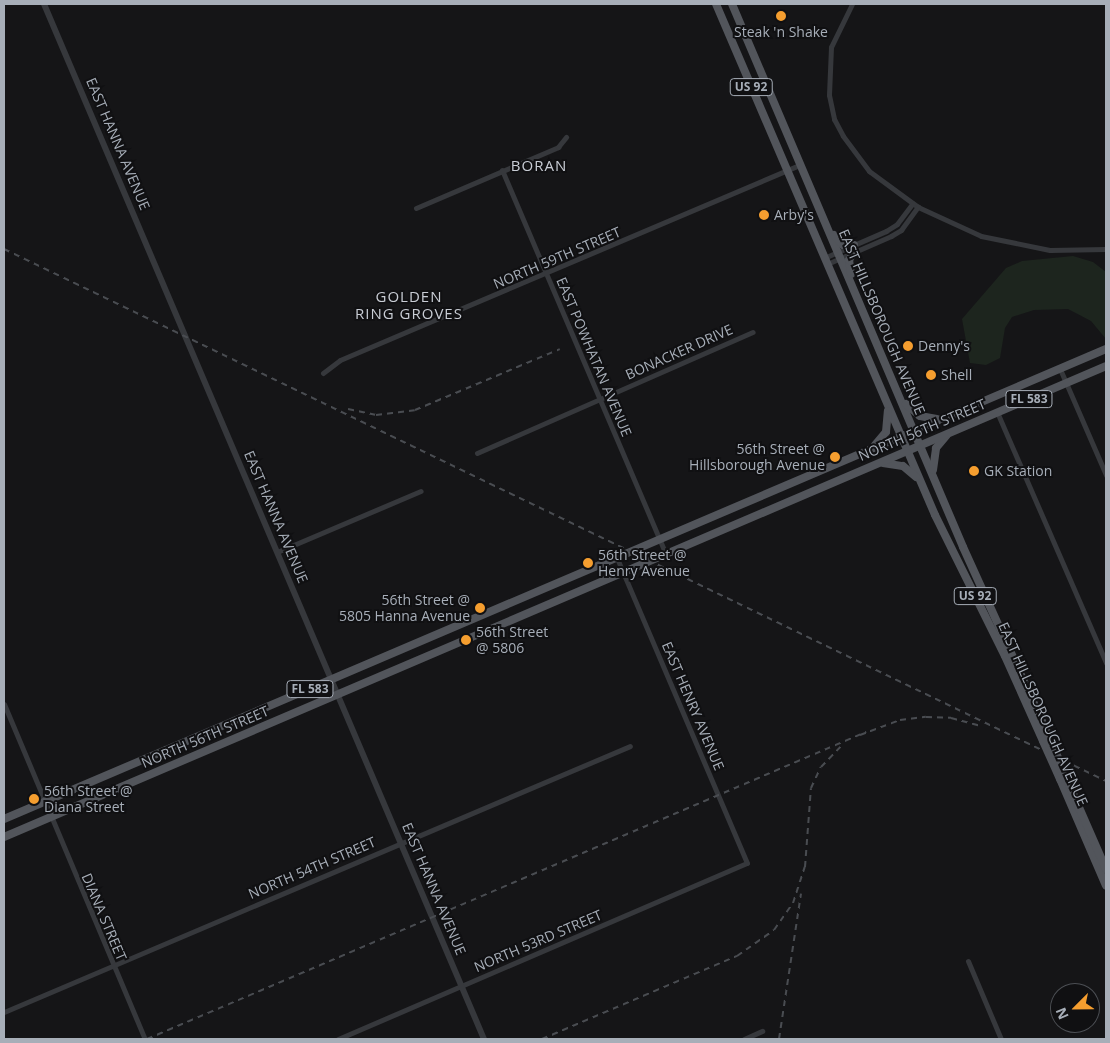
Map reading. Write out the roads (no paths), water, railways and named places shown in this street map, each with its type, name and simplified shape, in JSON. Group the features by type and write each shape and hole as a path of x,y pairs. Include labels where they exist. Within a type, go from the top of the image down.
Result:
{"main road":[{"name":"EAST HILLSBOROUGH AVENUE","path":"716,4 900,437 1068,782 1106,869"},
{"name":"EAST HILLSBOROUGH AVENUE","path":"732,4 934,475 1106,886"},
{"path":"825,222 839,243 854,248 849,266 856,295"},
{"name":"NORTH 56TH STREET","path":"4,819 914,430 1106,350"},
{"name":"NORTH 56TH STREET","path":"4,837 1106,366"},
{"path":"901,399 920,416 942,419"},
{"path":"871,450 886,432 888,407"},
{"path":"934,475 936,448 952,432"},
{"path":"878,463 903,466 920,480"},
{"path":"474,619 480,633"},
{"path":"222,726 228,741"}],"street":[{"name":"EAST HANNA AVENUE","path":"44,4 484,1039"},
{"path":"852,4 831,47 828,79 834,119 859,160 916,205 981,236 1012,244 1050,250 1106,249"},
{"path":"416,208 558,147 566,137"},
{"name":"NORTH 59TH STREET","path":"324,373 340,360 547,275 800,165"},
{"name":"EAST POWHATAN AVENUE","path":"502,170 665,554"},
{"path":"826,261 901,230 916,205"},
{"name":"BONACKER DRIVE","path":"477,453 753,332"},
{"path":"1060,368 1106,475"},
{"path":"997,412 1106,663"},
{"path":"277,552 422,491"},
{"name":"EAST HENRY AVENUE","path":"617,558 747,863"},
{"name":"DIANA STREET","path":"4,704 145,1039"},
{"name":"NORTH 54TH STREET","path":"4,1012 630,746"},
{"name":"NORTH 53RD STREET","path":"338,1039 747,863"},
{"path":"968,960 1001,1039"},
{"path":"744,1039 762,1032"}],"railway":[{"path":"4,249 1106,781"},
{"path":"348,409 376,415 415,410 560,349"},
{"path":"860,735 900,720 926,717 951,718 980,726"},
{"path":"147,1039 866,732"},
{"path":"542,1039 737,956 774,930 793,903 805,867 811,788 821,767 842,745"},
{"path":"779,1039 801,894"}],"place":[{"name":"Steak 'n Shake","path":"781,16"},
{"name":"Arby's","path":"764,215"},
{"name":"Denny's","path":"908,346"},
{"name":"Shell","path":"931,375"},
{"name":"56th Street @ Hillsborough Avenue","path":"835,457"},
{"name":"GK Station","path":"974,471"},
{"name":"56th Street @ Henry Avenue","path":"588,563"},
{"name":"56th Street @ 5805 Hanna Avenue","path":"480,608"},
{"name":"56th Street @ 5806","path":"466,640"},
{"name":"56th Street @ Diana Street","path":"34,799"}],"district":[{"name":"BORAN","path":"539,166"},
{"name":"GOLDEN RING GROVES","path":"409,304"}]}
